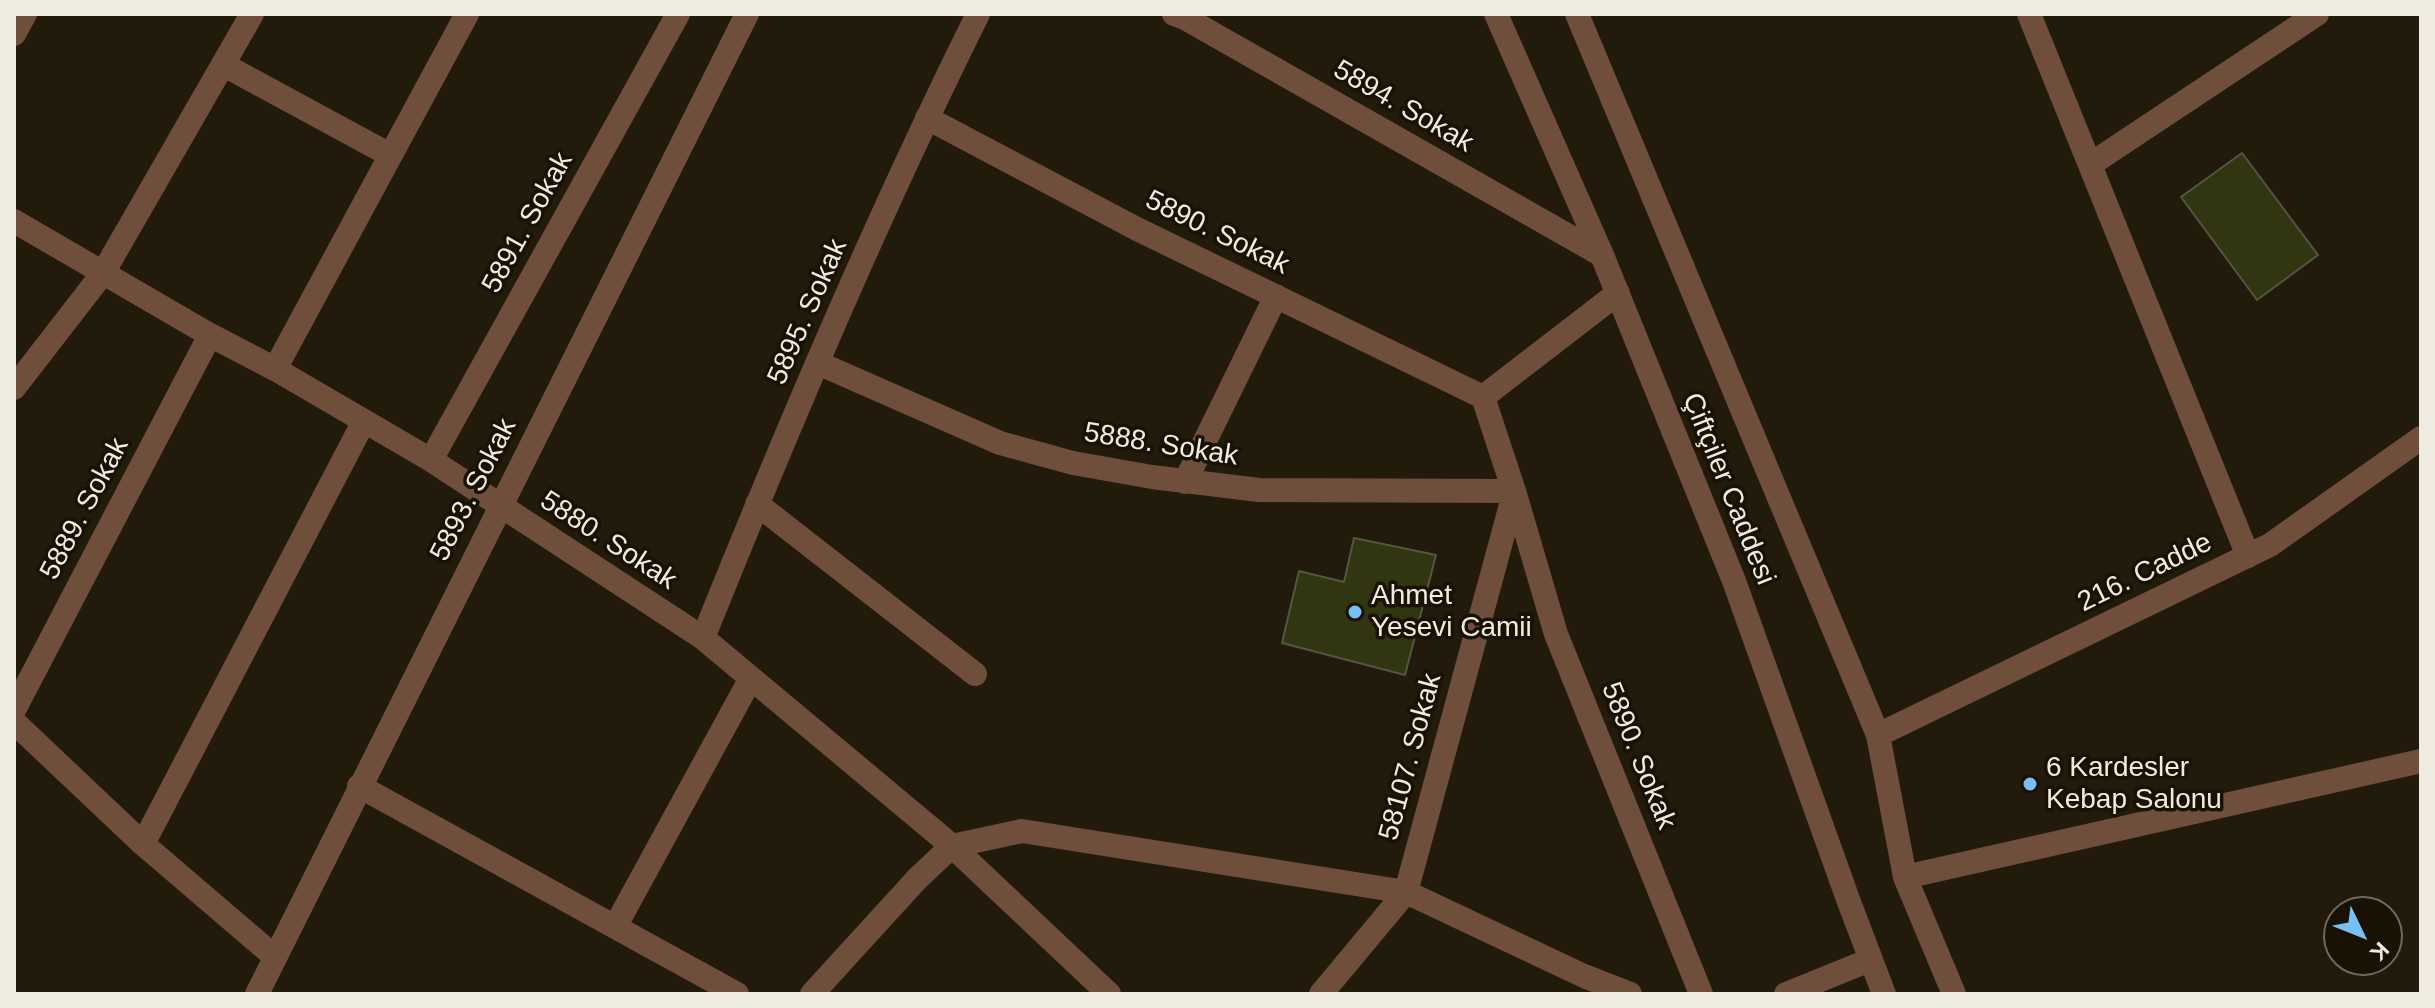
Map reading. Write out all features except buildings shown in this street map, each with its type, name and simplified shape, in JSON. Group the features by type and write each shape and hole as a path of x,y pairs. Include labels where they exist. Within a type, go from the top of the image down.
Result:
{"street":[{"path":"14,34 25,14"},
{"path":"14,388 103,273 252,14"},
{"path":"275,369 467,14"},
{"name":"5891. Sokak","path":"431,460 678,14"},
{"name":"5893. Sokak","path":"257,994 747,14"},
{"name":"5895. Sokak","path":"703,638 818,363 927,118 978,14"},
{"name":"Çiftçiler Caddesi","path":"1496,14 1618,293 1734,581 1884,994"},
{"name":"Çiftçiler Caddesi","path":"1577,14 1878,735 1905,877 1954,994"},
{"path":"2029,14 2248,556"},
{"path":"2091,164 2317,14"},
{"name":"5894. Sokak","path":"1184,15 1602,255"},
{"path":"224,65 390,155"},
{"name":"5890. Sokak","path":"927,118 1137,229 1483,397"},
{"name":"5880. Sokak","path":"14,221 431,460 703,638 952,846 1103,992"},
{"path":"1514,491 1483,397 1618,293"},
{"path":"1185,482 1276,296"},
{"name":"5889. Sokak","path":"14,710 210,335"},
{"name":"5888. Sokak","path":"818,363 1000,443 1073,463 1185,482 1259,490 1514,491"},
{"path":"143,844 364,421"},
{"name":"216. Cadde","path":"1878,735 2270,545 2421,438"},
{"name":"5890. Sokak","path":"1514,491 1556,634 1701,994"},
{"name":"58107. Sokak","path":"1321,994 1406,892 1514,491"},
{"path":"757,504 975,674"},
{"path":"615,927 751,678"},
{"path":"14,722 143,844 275,957"},
{"path":"1905,877 2421,761"},
{"path":"359,786 737,994"},
{"path":"812,994 917,879 952,846 1022,831 1406,892 1584,976 1630,994"},
{"path":"1786,994 1870,960"}],"place":[{"name":"Ahmet Yesevi Camii","path":"1355,612"},
{"name":"6 Kardesler Kebap Salonu","path":"2030,784"}]}
